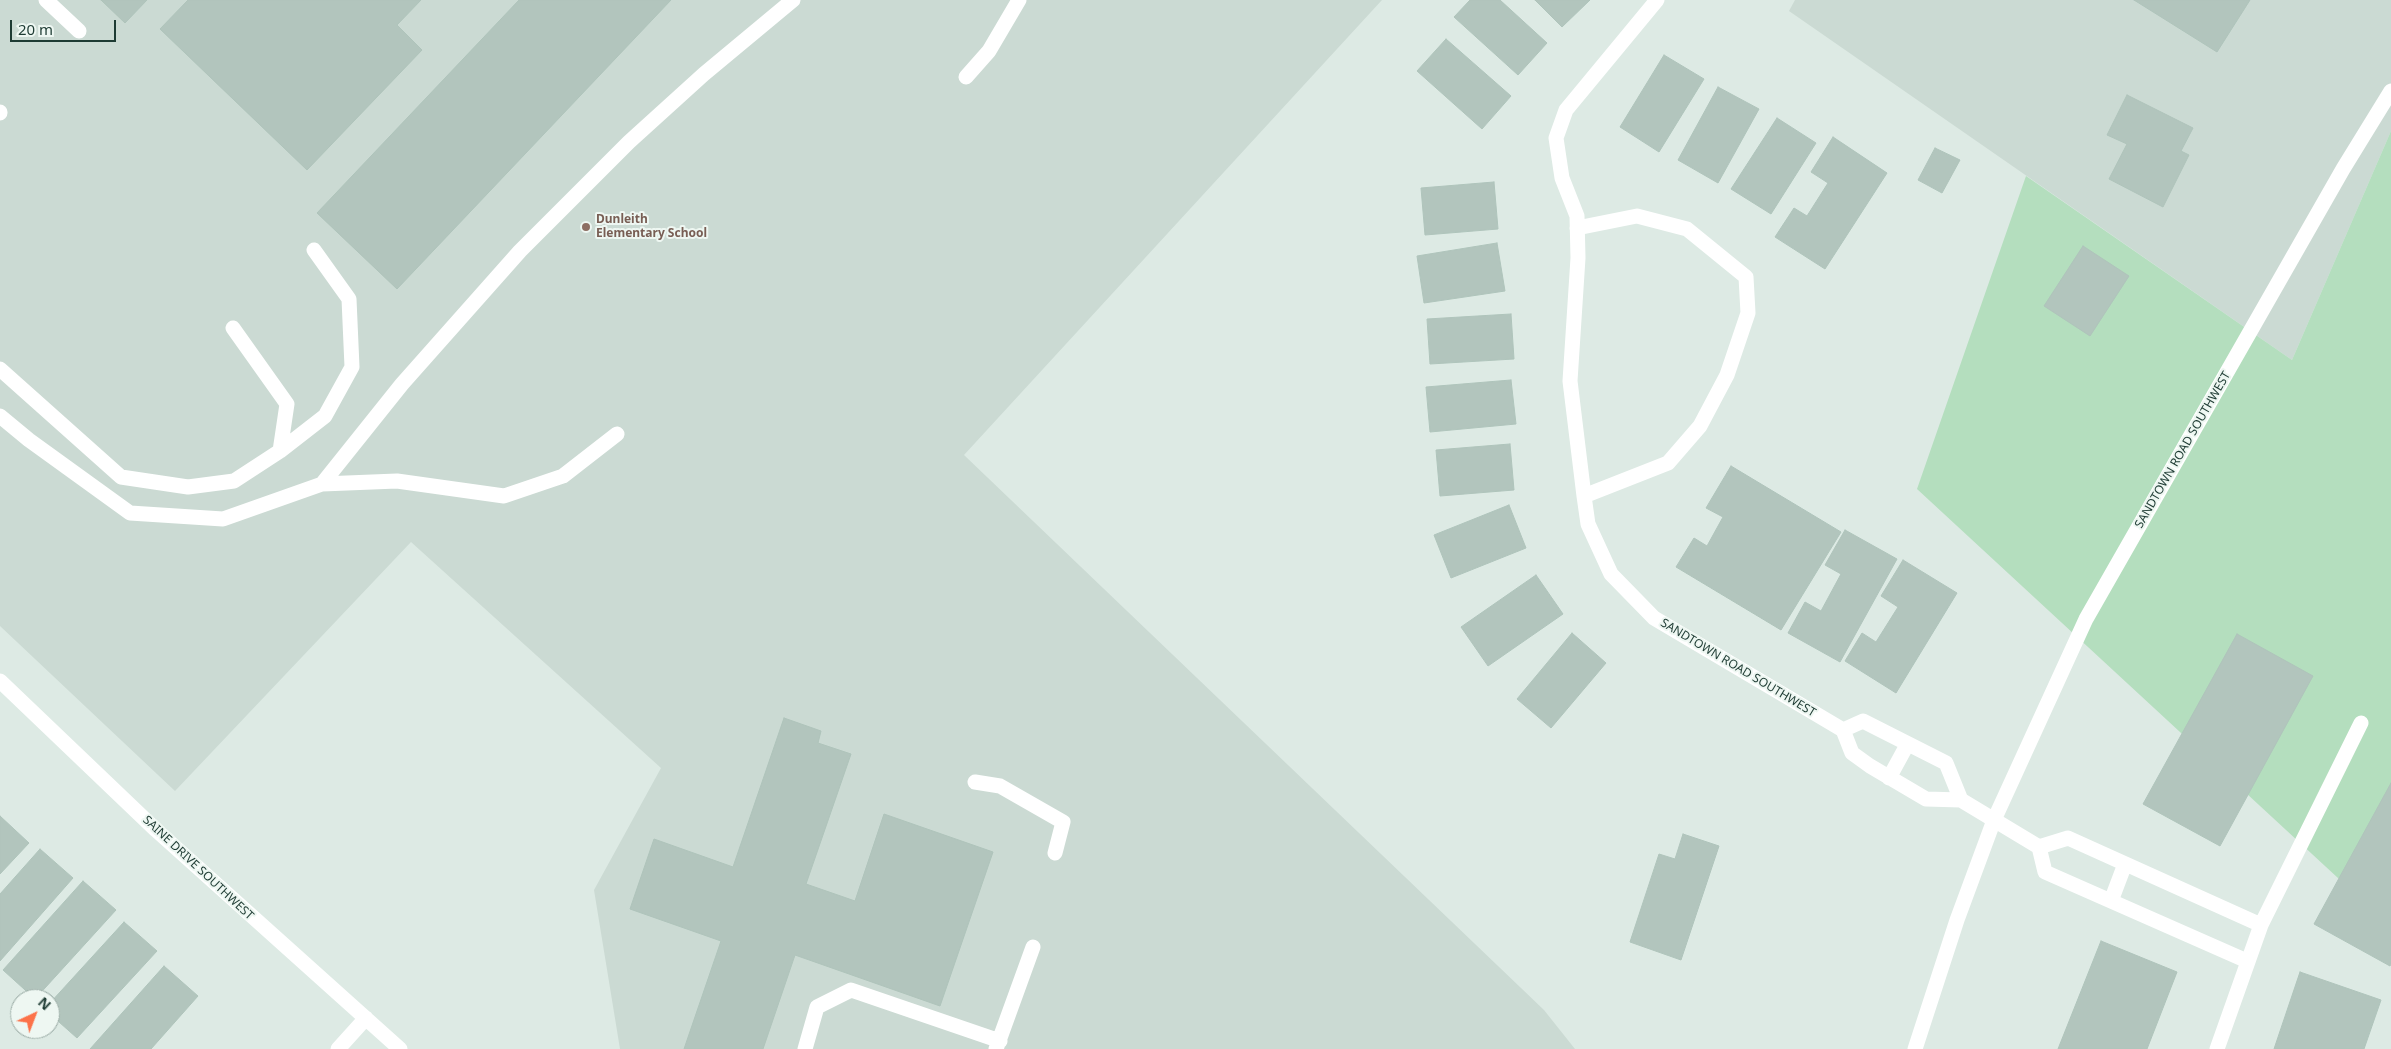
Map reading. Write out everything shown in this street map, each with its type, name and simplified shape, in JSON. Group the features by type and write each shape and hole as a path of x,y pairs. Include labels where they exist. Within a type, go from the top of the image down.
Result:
{"street":[{"path":"46,0 79,31"},
{"path":"322,484 402,384 520,251 629,142 704,74 793,0"},
{"path":"966,77 988,51 1019,0"},
{"name":"SANDTOWN ROAD SOUTHWEST","path":"1657,0 1566,110 1556,138 1562,178 1577,216 1578,258 1570,381 1588,524 1611,574 1654,618 1844,730"},
{"name":"SANDTOWN ROAD SOUTHWEST","path":"1915,1049 1954,929 1994,820 2086,619 2343,169 2391,92"},
{"path":"1577,228 1637,216 1687,229 1746,277 1748,313 1723,383 1700,426 1668,463 1584,496"},
{"path":"0,369 121,477 188,487 234,481 280,452 325,416 352,367 349,298 314,250"},
{"path":"233,328 287,404 280,452"},
{"path":"0,416 29,440 130,513 223,519 322,484 397,481 504,496 563,476 617,434"},
{"name":"SAINE DRIVE SOUTHWEST","path":"0,682 163,836 400,1049"},
{"path":"1961,800 1946,763 1863,721 1844,730 1852,753 1889,778 1926,799 1961,800 2039,847 2045,872 2247,961"},
{"path":"2217,1049 2261,925 2361,723"},
{"path":"1889,778 1908,745"},
{"path":"975,782 1000,786 1063,822 1055,853"},
{"path":"2039,847 2068,838 2261,925"},
{"path":"2112,901 2124,864"},
{"path":"806,1049 817,1007 851,990 998,1045 1034,947"},
{"path":"338,1049 366,1018"}],"shaded area":[{"name":"Dunleith Elementary School","path":"0,0 1382,0 964,455 1544,1010 1575,1049 620,1049 594,890 661,768 411,542 175,791 0,626"},
{"path":"1795,0 2391,0 2391,131 2292,360 1789,11"}],"green space":[{"path":"2391,131 2391,927 1917,489 2026,176 2292,360"}],"building":[{"path":"101,0 147,0 125,23"},
{"path":"188,0 421,0 397,25 422,50 307,170 160,29"},
{"path":"519,0 671,0 397,289 317,213"},
{"path":"1470,0 1500,0 1547,43 1518,75 1454,17"},
{"path":"1535,0 1590,0 1562,27"},
{"path":"2134,0 2250,0 2217,52"},
{"path":"1446,39 1511,96 1482,129 1417,71"},
{"path":"1664,55 1704,79 1659,152 1620,127"},
{"path":"1718,87 1759,109 1718,183 1678,160"},
{"path":"2127,95 2193,128 2181,151 2189,155 2163,207 2109,179 2127,144 2107,135"},
{"path":"1777,118 1816,143 1771,214 1731,189"},
{"path":"1833,137 1887,173 1825,269 1775,237 1794,208 1807,216 1828,183 1811,172"},
{"path":"1935,148 1960,160 1942,193 1918,180"},
{"path":"1494,182 1498,229 1425,235 1421,188"},
{"path":"1497,243 1505,291 1424,303 1417,256"},
{"path":"2083,246 2129,276 2090,336 2044,306"},
{"path":"1511,314 1514,359 1430,364 1427,319"},
{"path":"1511,380 1516,424 1430,432 1426,387"},
{"path":"1510,444 1514,490 1440,496 1436,450"},
{"path":"1731,466 1841,532 1781,630 1676,567 1694,538 1707,546 1723,517 1706,508"},
{"path":"1509,505 1526,548 1451,578 1434,535"},
{"path":"1845,530 1897,559 1840,662 1788,633 1805,602 1821,611 1841,574 1825,565"},
{"path":"1903,560 1957,593 1896,693 1845,661 1862,633 1876,642 1898,607 1881,596"},
{"path":"1536,575 1563,614 1488,666 1461,627"},
{"path":"1572,633 1606,663 1551,728 1517,699"},
{"path":"2237,634 2313,676 2220,846 2143,804"},
{"path":"784,718 821,731 818,743 851,754 806,884 855,901 884,814 993,852 940,1006 795,955 763,1049 684,1049 721,941 630,909 654,839 733,867"},
{"path":"2391,783 2391,964 2390,966 2314,924"},
{"path":"0,816 29,843 0,874"},
{"path":"1683,834 1719,846 1681,960 1630,942 1659,854 1675,859"},
{"path":"40,849 73,878 0,961 0,894"},
{"path":"83,881 116,910 44,989 24,989 3,970"},
{"path":"124,922 157,951 77,1038 60,1023 60,992"},
{"path":"2101,941 2177,972 2147,1049 2058,1049"},
{"path":"164,966 198,996 151,1049 90,1049"},
{"path":"2300,972 2381,1000 2364,1049 2274,1049"}],"place":[{"name":"Dunleith Elementary School","path":"586,227"}]}
